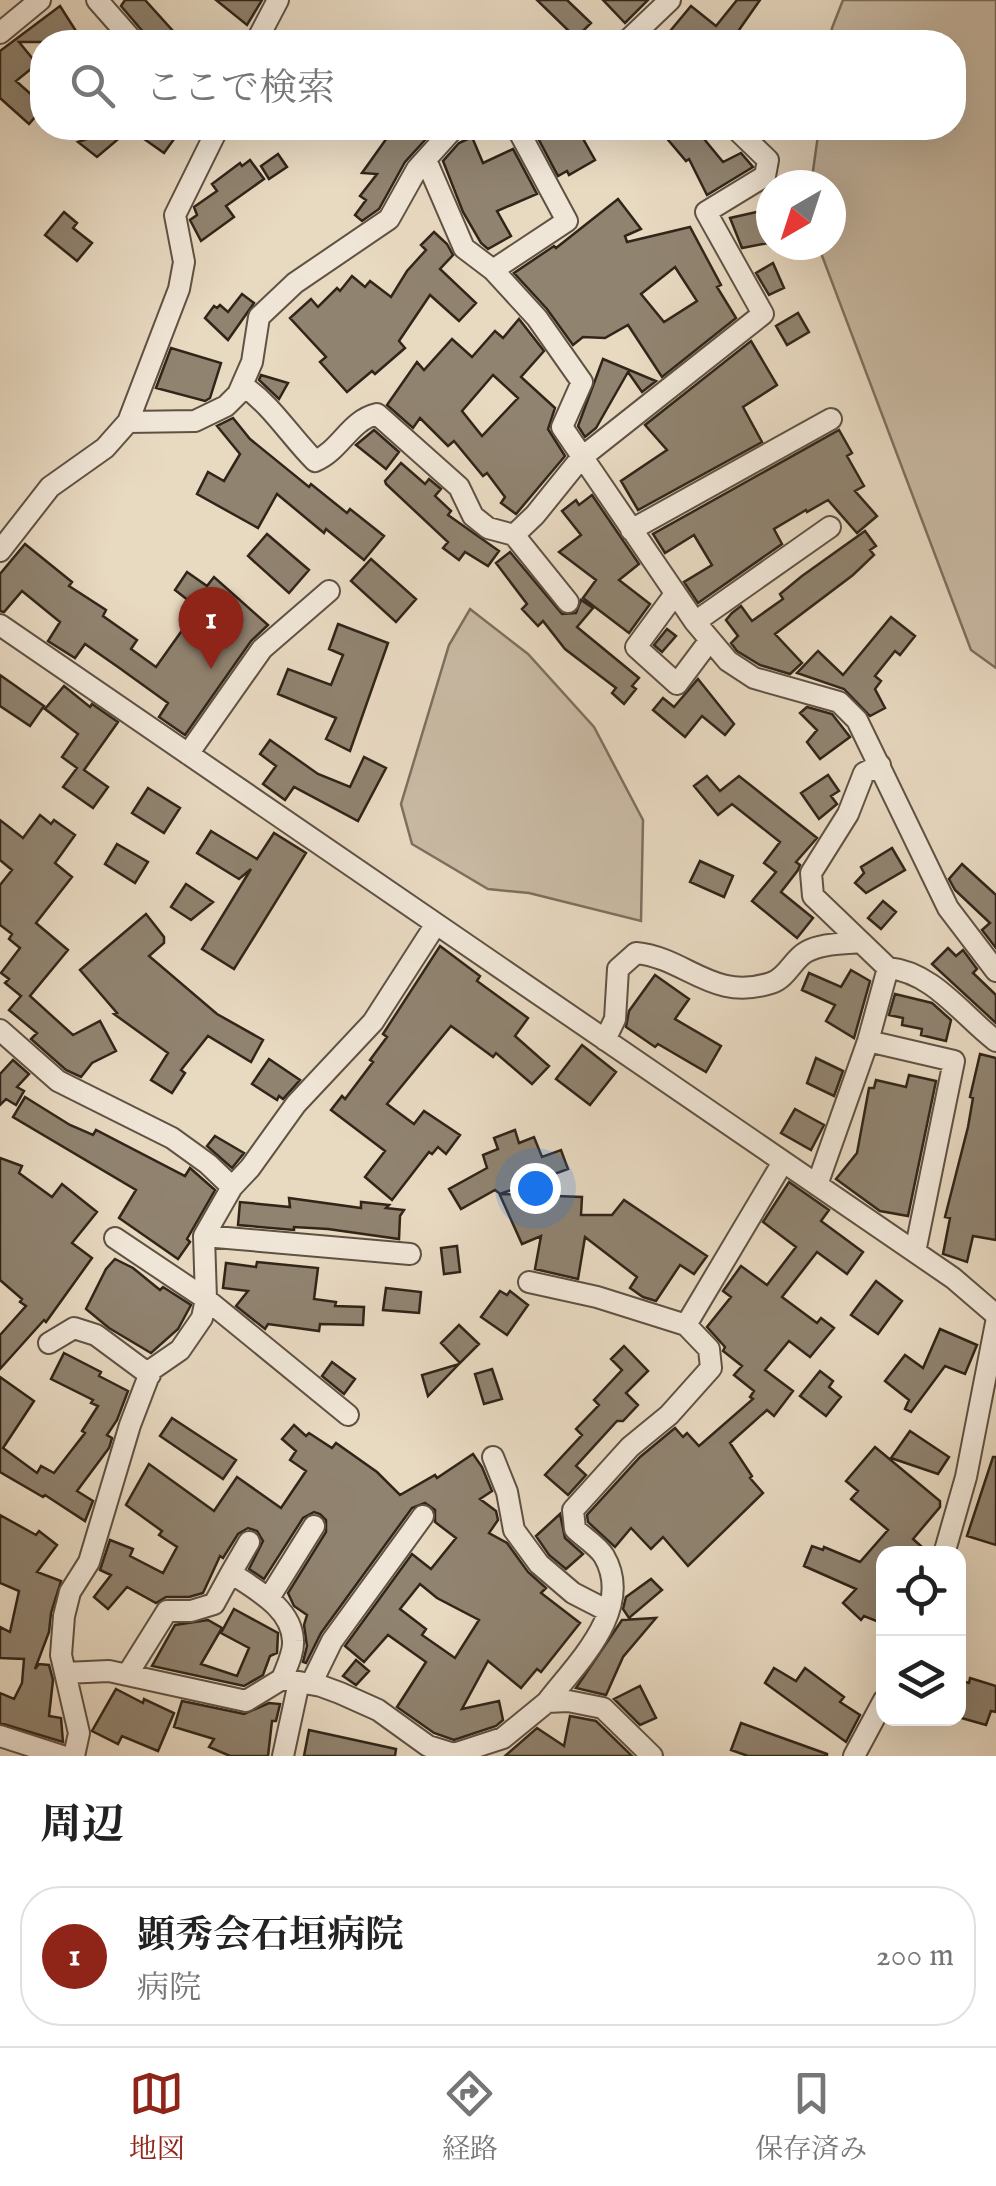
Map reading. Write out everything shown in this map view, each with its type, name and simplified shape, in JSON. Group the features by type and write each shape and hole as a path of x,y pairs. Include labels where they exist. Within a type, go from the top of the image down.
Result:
{"street":[{"path":"0,32 40,0"},
{"path":"98,0 124,30"},
{"path":"262,30 278,0"},
{"path":"639,30 670,0"},
{"path":"0,551 50,487 105,448 128,422 179,289 184,262 175,215 212,140"},
{"path":"128,422 195,421 226,406 252,362 259,318 295,283 390,219 426,160 444,140"},
{"path":"493,270 567,221 524,140"},
{"path":"514,535 535,516 581,458 763,314 706,212 764,176 768,160 747,140"},
{"path":"426,160 464,248 493,270 537,318 582,382 562,427 675,594 728,661 754,678 839,702 858,720 948,908 996,972"},
{"path":"242,384 270,406 288,434 315,461 324,457 364,417 377,414 460,487 473,516 488,528 514,535 568,602"},
{"path":"631,530 831,419"},
{"path":"695,622 830,527"},
{"path":"188,754 262,649 329,591"},
{"path":"675,594 636,647 677,684 710,640"},
{"path":"0,624 954,1278 996,1315"},
{"path":"880,765 864,773 848,814 811,873 813,896 888,968 901,969 928,982 996,1041"},
{"path":"74,1756 79,1733 62,1654 70,1592 88,1562 98,1520 150,1375 180,1350 202,1318 206,1299 204,1236 232,1187 296,1104 374,1022 436,924"},
{"path":"605,1040 615,1020 618,970 636,953 658,955 716,986 743,986 774,982 805,952 832,944 861,942"},
{"path":"817,1185 868,1041 888,968"},
{"path":"0,1030 58,1081 172,1138 232,1187"},
{"path":"868,1041 954,1060 915,1252"},
{"path":"686,1324 784,1162"},
{"path":"204,1236 410,1254"},
{"path":"115,1238 206,1299 348,1415"},
{"path":"297,1682 378,1710 428,1746 453,1755 502,1738 547,1702 596,1640 613,1600 604,1556 575,1529 573,1510 630,1447 669,1415 711,1368 709,1349 686,1324 597,1297 529,1282"},
{"path":"946,1546 966,1476 996,1324"},
{"path":"49,1343 74,1328 96,1335 150,1375"},
{"path":"493,1457 507,1492 514,1530 539,1564 572,1593 608,1610"},
{"path":"65,1673 128,1674 246,1702 297,1682 332,1641 423,1516"},
{"path":"269,1598 314,1526"},
{"path":"128,1674 167,1611 190,1611 214,1604 249,1542"},
{"path":"231,1573 269,1598 289,1622 297,1682 283,1756"},
{"path":"547,1702 568,1701 603,1708 652,1756"},
{"path":"854,1756 876,1715"},
{"path":"0,1736 62,1756"}],"shaded area":[{"path":"843,0 996,0 996,668 971,650 824,260 846,260 846,170 813,170 817,140 966,140 966,30 832,30"},
{"path":"470,609 528,654 594,727 643,820 641,921 529,893 488,889 412,844 401,804 449,645"}],"building":[{"path":"125,0 145,0 172,30 141,30 121,6"},
{"path":"216,0 262,0 247,25"},
{"path":"537,0 567,0 591,23 584,30 568,30"},
{"path":"603,0 648,0 625,23"},
{"path":"737,0 760,0 739,30 671,30 691,6 716,26"},
{"path":"60,6 75,30 30,30 30,42 19,42 30,55 30,70 16,81 30,93 29,124 0,98 0,51"},
{"path":"84,140 117,140 97,157 78,142"},
{"path":"146,140 173,140 164,153"},
{"path":"385,140 425,140 405,162 379,209 362,221 355,215 366,200 360,196 377,174 362,173"},
{"path":"473,140 483,163 513,149 537,194 497,211 511,236 488,249 463,212 443,161 459,143"},
{"path":"539,140 584,140 595,160 569,175 567,171 558,176"},
{"path":"668,140 705,140 723,162 741,153 753,167 707,195 689,159 686,161"},
{"path":"278,154 287,167 269,179 261,166"},
{"path":"250,160 264,179 226,206 234,217 201,241 190,220 197,215 194,207 217,191 212,184"},
{"path":"618,199 641,229 625,236 627,242 690,227 736,318 662,377 628,325 605,338 583,337 573,345 514,273 556,248","holes":["675,267 697,301 664,322 641,294"]},
{"path":"64,212 77,223 73,228 92,243 77,261 45,235"},
{"path":"756,212 756,245 742,248 730,218"},
{"path":"434,232 453,255 440,269 476,303 459,321 430,295 399,341 405,348 347,392 320,362 326,357 290,318 311,299 318,307 352,276 365,287 370,281 391,297 426,250 421,245"},
{"path":"773,263 784,288 769,295 756,273"},
{"path":"242,294 254,303 228,340 205,318 214,306 220,305 228,312"},
{"path":"798,313 809,332 787,345 776,326"},
{"path":"519,319 544,351 521,377 555,408 548,429 565,456 516,514 501,503 505,497 487,473 483,476 454,441 448,446 420,418 413,428 387,405 417,362 424,370 452,339 472,357 495,331 503,338","holes":["493,375 518,398 482,436 462,411"]},
{"path":"751,341 777,385 743,407 762,442 638,510 621,481 667,450 645,425"},
{"path":"171,348 221,363 210,398 205,401 156,388"},
{"path":"603,359 656,381 642,392 628,372 596,428 585,437 578,426"},
{"path":"261,375 288,383 279,399 259,380"},
{"path":"233,418 250,439 309,487 311,484 347,513 350,509 384,536 364,560 277,494 258,528 197,494 208,472 224,481 240,454 217,426"},
{"path":"374,430 399,452 386,469 356,445"},
{"path":"839,430 852,453 847,456 864,486 855,491 877,516 857,533 828,500 806,510 774,529 782,544 698,603 684,582 712,565 694,535 665,553 653,534"},
{"path":"401,463 425,484 429,479 441,489 435,496 451,511 448,515 499,551 488,566 465,552 459,560 443,548 448,542 386,484"},
{"path":"592,495 639,564 619,580 650,604 629,633 583,598 596,580 559,552 581,535 562,511 576,500 579,505"},
{"path":"865,531 876,546 870,550 874,555 775,634 802,663 790,674 760,665 737,651 731,643 738,636 726,620 732,613 741,606 752,621 783,599 780,594 802,576"},
{"path":"267,534 309,570 289,593 248,556"},
{"path":"25,544 72,582 69,586 106,610 103,616 137,640 131,649 156,667 198,608 175,590 187,572 207,586 214,577 268,625 251,641 185,735 159,717 168,703 85,644 75,658 48,641 60,622 22,591 4,612 0,611 0,574"},
{"path":"510,552 562,614 576,613 581,600 593,608 577,627 639,678 624,704 612,693 616,688 565,649 543,621 538,626 522,609 527,604 496,563"},
{"path":"371,559 416,599 396,622 351,581"},
{"path":"891,617 915,636 900,655 895,651 875,676 881,681 875,689 885,708 870,716 844,689 797,673 818,651 843,675"},
{"path":"338,624 388,643 350,751 326,739 336,718 278,694 288,669 331,685 343,655 329,649"},
{"path":"667,629 676,636 662,652 654,645"},
{"path":"0,675 44,706 30,726 0,706"},
{"path":"698,679 734,724 725,735 702,716 685,737 653,710 663,698 674,707"},
{"path":"64,686 90,707 92,704 118,722 84,770 108,787 93,808 63,787 77,768 62,757 78,734 45,709"},
{"path":"807,707 832,714 850,737 820,759 807,742 817,730 800,713"},
{"path":"270,740 318,774 350,787 364,757 386,768 358,821 294,787 285,800 263,784 276,766 260,754"},
{"path":"828,775 839,791 831,796 837,804 819,819 801,793"},
{"path":"707,776 720,791 739,776 817,838 796,862 800,865 798,870 781,892 813,918 797,938 752,901 776,872 764,863 780,842 732,804 718,815 694,786"},
{"path":"148,788 180,808 164,833 132,813"},
{"path":"40,815 75,835 55,863 72,877 36,923 68,950 30,996 73,1035 100,1021 116,1051 92,1063 81,1077 66,1070 31,1039 37,1033 9,1010 21,996 5,983 9,979 1,973 20,948 9,939 12,934 0,925 0,885 12,870 0,860 0,820 23,838"},
{"path":"211,831 257,859 274,833 306,853 234,969 202,949 251,869 239,879 197,853"},
{"path":"117,844 148,862 135,883 105,864"},
{"path":"892,848 905,870 866,893 855,883 864,873 861,867"},
{"path":"700,861 733,876 724,897 690,882"},
{"path":"962,864 996,895 996,948 982,930 990,923 955,890 949,879"},
{"path":"186,884 213,902 191,920 171,907"},
{"path":"883,901 896,912 881,929 868,918"},
{"path":"146,914 164,937 164,943 149,956 217,1014 263,1040 251,1062 208,1036 181,1070 185,1073 172,1093 151,1080 168,1053 114,1014 117,1013 80,970"},
{"path":"440,946 480,976 477,981 528,1018 515,1036 549,1066 532,1084 496,1053 493,1057 451,1026 387,1104 414,1124 424,1111 460,1135 446,1154 438,1147 432,1154 429,1152 392,1200 365,1177 385,1151 331,1110 342,1096 345,1099 373,1062 370,1060 387,1037 383,1034"},
{"path":"948,948 956,956 963,950 977,969 973,973 996,995 996,1023 932,964"},
{"path":"851,970 870,981 854,1038 826,1021 835,1005 802,990 809,973 841,987"},
{"path":"655,975 689,999 675,1019 721,1046 706,1072 658,1044 655,1047 626,1027 629,1011"},
{"path":"895,994 932,1003 951,1020 946,1041 921,1035 922,1029 902,1025 903,1018 889,1015"},
{"path":"582,1045 616,1072 590,1105 556,1079"},
{"path":"980,1054 996,1058 996,1240 973,1236 967,1262 943,1254 950,1218 945,1217 968,1127"},
{"path":"816,1058 843,1071 834,1096 807,1083"},
{"path":"269,1059 300,1080 283,1099 279,1096 277,1100 252,1084"},
{"path":"13,1060 29,1074 17,1087 24,1091 16,1105 6,1099 0,1105 0,1074"},
{"path":"909,1075 936,1081 908,1216 880,1211 836,1179 857,1153 869,1088 874,1088 876,1080 906,1087"},
{"path":"25,1097 70,1125 93,1135 96,1130 185,1176 190,1168 215,1190 178,1259 119,1218 136,1190 13,1117"},
{"path":"795,1109 824,1125 811,1150 781,1133"},
{"path":"515,1130 519,1143 534,1137 542,1157 561,1150 568,1169 500,1194 582,1197 581,1215 612,1215 624,1200 707,1256 694,1274 680,1265 656,1301 643,1297 630,1288 637,1277 585,1237 578,1279 535,1269 541,1236 522,1244 499,1193 495,1190 461,1209 449,1189 487,1168 483,1155 498,1149 494,1138"},
{"path":"215,1136 244,1153 232,1168 207,1146"},
{"path":"0,1158 22,1166 19,1173 52,1197 62,1184 97,1212 72,1243 92,1258 46,1322 0,1369 0,1335 26,1306 0,1280"},
{"path":"789,1182 829,1210 821,1221 863,1252 847,1274 817,1252 782,1297 817,1323 821,1318 834,1328 810,1357 789,1341 765,1370 793,1391 774,1416 767,1410 730,1443 763,1493 688,1566 663,1537 651,1549 631,1528 615,1547 588,1522 587,1515 640,1457 675,1428 683,1437 687,1433 699,1446 753,1399 750,1397 754,1391 734,1375 742,1366 723,1351 725,1347 707,1327 731,1297 723,1291 741,1266 767,1285 796,1247 763,1222"},
{"path":"289,1198 361,1208 361,1202 404,1210 399,1239 328,1229 238,1225 240,1202 290,1207"},
{"path":"457,1246 460,1272 444,1274 441,1248"},
{"path":"115,1259 160,1290 163,1287 191,1305 178,1329 151,1353 86,1309"},
{"path":"257,1262 318,1268 314,1299 336,1302 335,1306 364,1307 363,1325 320,1324 319,1331 268,1324 265,1329 236,1306 248,1291 223,1288 226,1263 256,1267"},
{"path":"876,1281 902,1301 878,1334 851,1315"},
{"path":"386,1288 421,1292 419,1313 383,1310"},
{"path":"500,1291 507,1295 510,1291 528,1305 507,1335 481,1317"},
{"path":"459,1325 479,1344 460,1363 441,1343"},
{"path":"940,1329 977,1345 965,1374 945,1366 911,1412 905,1409 909,1400 885,1381 905,1355 923,1368"},
{"path":"624,1346 648,1371 626,1393 638,1405 623,1421 617,1421 576,1466 586,1475 568,1495 545,1475 582,1435 576,1429 599,1405 594,1400 622,1370 611,1359"},
{"path":"64,1353 128,1391 107,1435 112,1438 109,1448 77,1491 93,1501 85,1521 0,1472 0,1377 34,1401 3,1448 37,1473 41,1466 54,1473 85,1433 82,1431 98,1406 51,1379"},
{"path":"332,1362 355,1379 344,1394 322,1376"},
{"path":"459,1364 428,1396 422,1375"},
{"path":"492,1369 502,1399 484,1404 475,1374"},
{"path":"820,1371 833,1381 829,1387 841,1397 826,1416 800,1396"},
{"path":"172,1418 236,1460 223,1479 160,1436"},
{"path":"294,1425 306,1436 309,1433 332,1448 336,1443 377,1472 400,1495 435,1475 437,1478 473,1454 492,1491 480,1499 496,1511 498,1520 489,1533 507,1543 528,1572 546,1588 541,1593 580,1623 541,1672 537,1669 521,1688 488,1661 462,1709 499,1701 503,1720 496,1726 454,1740 434,1733 397,1707 426,1662 388,1635 364,1662 345,1646 412,1554 431,1569 456,1538 435,1522 435,1510 425,1503 412,1508 321,1633 306,1663 303,1662 307,1615 294,1606 288,1593 326,1532 326,1520 314,1512 303,1518 264,1579 249,1569 263,1541 257,1531 248,1528 238,1534 223,1558 220,1556 203,1593 166,1597 156,1603 127,1587 108,1609 94,1597 111,1575 100,1570 110,1540 133,1549 130,1556 163,1573 177,1547 126,1505 149,1464 214,1511 237,1477 281,1508 306,1471 290,1460 296,1451 282,1439","holes":["420,1584 437,1598 479,1620 455,1658 422,1635 426,1629 400,1609"]},
{"path":"910,1431 949,1457 938,1474 891,1458"},
{"path":"875,1447 940,1501 940,1507 913,1539 921,1546 876,1546 876,1621 864,1616 861,1620 843,1603 856,1589 804,1566 812,1546 860,1562 888,1530 851,1499 858,1491 846,1481"},
{"path":"996,1457 996,1545 967,1536"},
{"path":"560,1514 565,1538 583,1554 566,1569 549,1555 536,1536"},
{"path":"0,1515 36,1535 39,1531 57,1545 37,1572 61,1581 35,1669 39,1664 49,1665 53,1680 49,1716 61,1718 63,1742 0,1723 0,1693 14,1699 22,1683 24,1659 0,1658 0,1627 10,1632 19,1591 0,1583"},
{"path":"651,1579 662,1590 629,1618 623,1609 626,1597"},
{"path":"234,1609 278,1633 277,1653 270,1656 263,1675 244,1686 152,1666 175,1625 208,1620 222,1628 201,1664 237,1676 249,1648 221,1633"},
{"path":"656,1618 623,1657 606,1695 576,1688 622,1620"},
{"path":"356,1660 369,1671 356,1685 343,1676"},
{"path":"774,1668 796,1681 805,1668 844,1697 840,1702 860,1715 846,1742 765,1683"},
{"path":"970,1678 996,1686 996,1712 991,1711 986,1725 966,1719 966,1682"},
{"path":"640,1686 656,1718 640,1725 614,1699"},
{"path":"116,1689 174,1713 158,1751 122,1736 118,1744 92,1731"},
{"path":"182,1701 244,1714 269,1703 280,1704 276,1721 272,1721 268,1756 230,1756 209,1747 214,1739 174,1727"},
{"path":"570,1716 596,1721 632,1756 505,1756 537,1728 564,1746"},
{"path":"741,1723 827,1756 748,1756 731,1750"},
{"path":"309,1730 396,1749 395,1756 304,1756"}],"place":[{"name":"顕秀会石垣病院","path":"211,669"}]}
